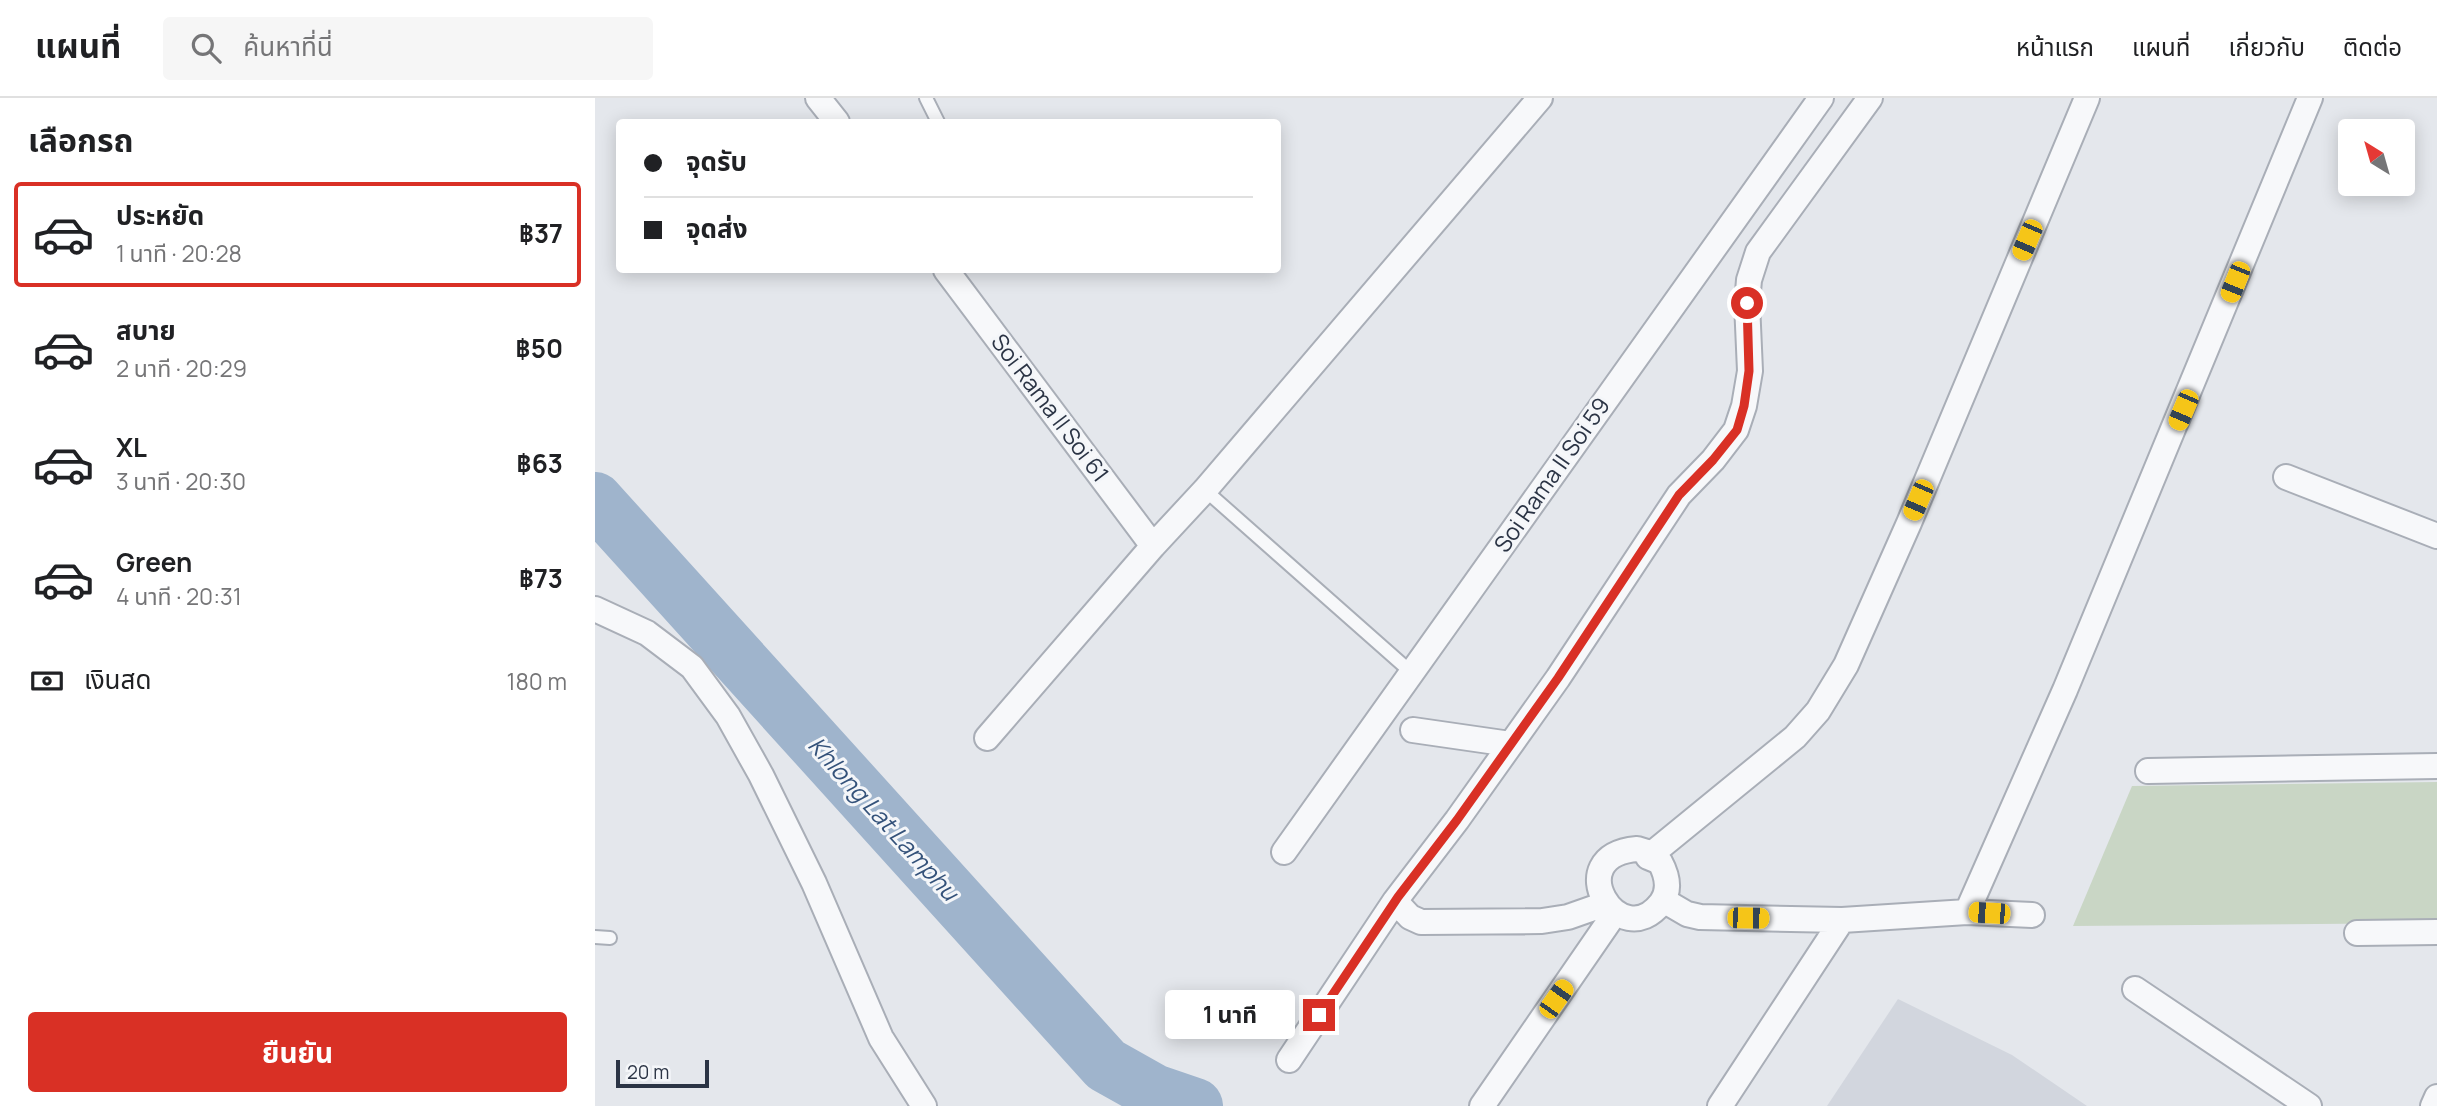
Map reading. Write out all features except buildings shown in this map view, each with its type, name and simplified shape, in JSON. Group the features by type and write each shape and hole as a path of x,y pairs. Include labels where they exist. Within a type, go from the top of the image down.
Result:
{"street":[{"path":"818,98 835,119"},
{"path":"988,738 1541,98"},
{"name":"Soi Rama II Soi 59","path":"1284,852 1821,98"},
{"path":"1289,1060 1395,901 1457,820 1565,667 1679,495 1737,430 1749,371 1749,280 1758,252 1870,98"},
{"path":"1648,857 1795,737 1818,711 1846,665 1909,523 2087,98"},
{"path":"1967,912 2066,690 2305,100"},
{"name":"Soi Rama II Soi 61","path":"948,273 1153,546"},
{"path":"2285,477 2437,536"},
{"path":"595,609 647,633 692,667 728,716 761,775 814,883 881,1038 924,1106"},
{"path":"1413,730 1510,744"},
{"path":"2148,771 2437,766"},
{"path":"1637,849 1650,853 1648,857 1660,862 1668,887 1663,901 1654,910 1642,916 1628,918 1610,908 1599,891 1601,870 1607,861 1623,850 1637,849"},
{"path":"1395,901 1410,917 1421,922 1542,921 1610,908"},
{"path":"1663,901 1700,918 1842,920 1967,912 2032,915"},
{"path":"1482,1106 1610,908"},
{"path":"1720,1106 1842,920"},
{"path":"2357,933 2437,932"},
{"path":"2134,989 2309,1106"},
{"path":"2433,1106 2437,1097"}],"lane":[{"path":"926,98 936,119"},
{"path":"1205,490 1412,673"},
{"path":"595,937 610,939"}],"shaded area":[{"path":"1898,999 2012,1055 2087,1106 1827,1106"}],"green space":[{"path":"2437,782 2437,923 2073,926 2132,786"}],"waterway":[{"name":"Khlong Lat Lamphu","path":"595,500 1106,1065 1154,1092 1195,1106"}],"route":[{"path":"1319,1015 1398,897 1457,820 1558,678 1679,495 1737,430 1749,371 1747,303"}]}
